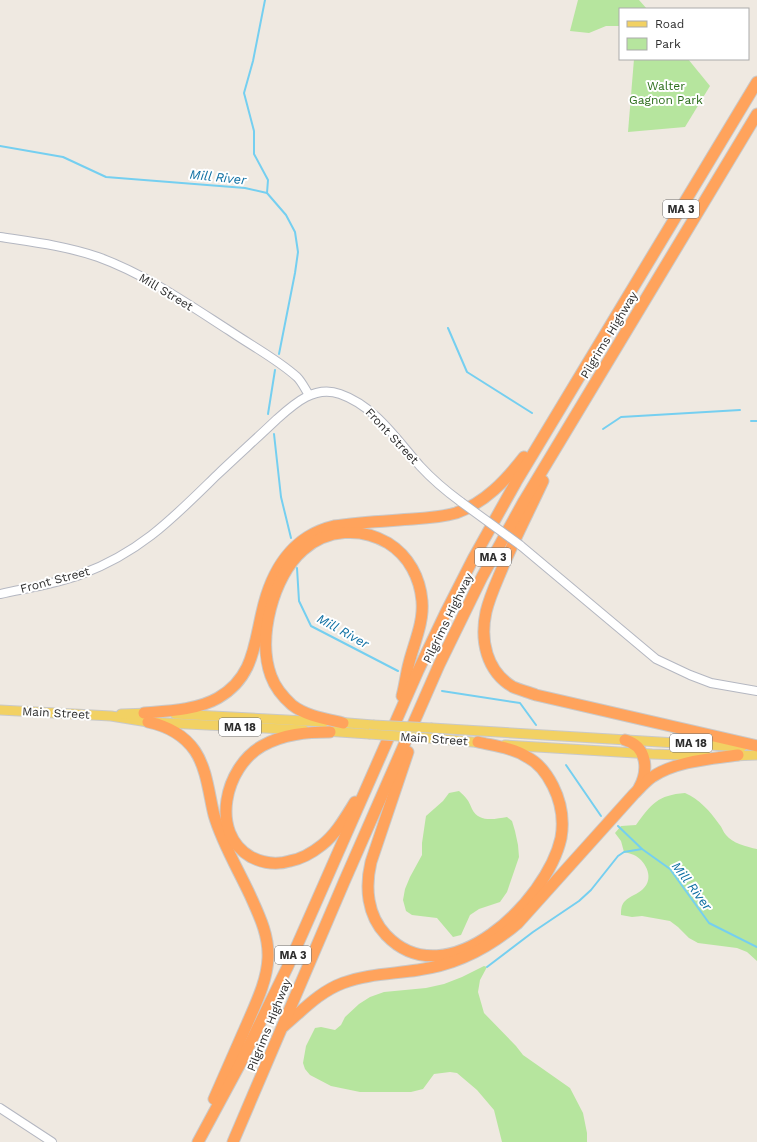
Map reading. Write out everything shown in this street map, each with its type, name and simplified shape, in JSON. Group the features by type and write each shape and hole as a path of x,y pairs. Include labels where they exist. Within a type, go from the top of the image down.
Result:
{"highway":[{"name":"Pilgrims Highway","path":"198,1142 236,1072 283,977 445,614 473,559 510,493 757,82"},
{"name":"Pilgrims Highway","path":"233,1142 439,665 488,565 524,501 757,114"},
{"path":"146,717 205,704 219,698 235,685 245,672 252,657 262,609 274,576 287,555 304,538 318,531 334,526 436,517 455,513 467,508 492,492 510,474 539,438 568,397"},
{"path":"581,406 517,535 492,593 484,624 484,642 489,659 494,669 505,681 524,691 757,747"},
{"path":"343,723 305,713 284,698 270,676 266,646 268,621 274,597 290,566 303,550 315,541 342,533 371,535 392,546 408,561 419,583 422,601 421,620 409,663 399,716"},
{"path":"439,665 373,854 368,880 370,906 380,927 395,942 408,951 418,954 439,956 454,953 477,943 502,926 524,904 539,886 551,865 560,840 562,822 560,804 555,789 543,770 530,759 518,753 478,742"},
{"path":"146,717 178,734 189,743 198,755 218,826 260,917 265,930 268,947 267,970 259,994 194,1142"},
{"path":"330,732 298,734 276,740 256,750 243,763 229,789 226,811 227,822 232,837 245,853 255,859 265,862 280,863 302,858 316,850 326,842 342,822 366,786 378,762"},
{"path":"282,1027 317,996 338,985 365,976 441,966 468,956 497,940 508,932 526,915 640,786 644,777 645,762 643,753 636,744 625,740"},
{"path":"634,794 651,778 666,770 690,763 738,756"}],"main road":[{"name":"Main Street","path":"0,710 111,716 343,723 757,747"},
{"name":"Main Street","path":"146,717 528,747 643,753 738,756 757,755"}],"street":[{"name":"Mill Street","path":"0,237 75,250 98,257 122,267 181,300 274,360 298,379 309,395"},
{"name":"Front Street","path":"0,594 74,577 99,567 133,549 169,522 231,461 298,402 309,395 321,391 332,391 348,397 366,407 428,474 460,502 520,545 656,659 711,683 757,691"},
{"path":"0,1108 52,1142"}],"green space":[{"path":"578,0 639,0 646,8 619,8 619,26 606,26 589,33 570,31"},
{"name":"Walter Gagnon Park","path":"634,60 689,60 710,86 685,127 628,132"},
{"path":"459,791 464,795 472,809 479,816 488,819 507,817 512,821 518,845 519,857 507,892 500,902 479,909 470,915 461,935 453,937 437,918 412,915 406,911 403,900 405,889 410,877 422,855 422,843 426,816 443,801 449,793"},
{"path":"685,793 700,802 708,810 729,838 740,844 757,849 757,961 747,952 737,948 698,943 689,938 670,921 642,916 632,917 621,915 624,903 627,899 643,889 649,876 646,867 640,859 624,852 621,841 615,833 621,826 636,825 646,811 662,798"},
{"path":"484,966 487,967 480,980 478,992 484,1013 523,1055 570,1088 583,1113 587,1133 587,1142 502,1142 494,1110 477,1090 457,1073 450,1072 434,1074 423,1089 411,1092 360,1092 331,1086 310,1075 305,1069 303,1063 306,1046 315,1028 321,1027 335,1030 341,1025 345,1017 359,1004 370,997 384,992 426,988 444,984"}],"waterway":[{"path":"265,0 253,61 244,93 254,131 254,154 268,180 267,193"},
{"name":"Mill River","path":"0,146 63,157 106,177 245,188 267,193 286,215 295,232 298,252 279,354"},
{"path":"448,328 467,372 532,413"},
{"name":"Mill River","path":"268,414 275,370"},
{"path":"603,429 621,417 740,410"},
{"path":"751,421 757,421"},
{"name":"Mill River","path":"274,434 281,497 291,538"},
{"name":"Mill River","path":"297,568 299,601 311,626 398,671"},
{"name":"Mill River","path":"442,691 520,703 536,725"},
{"name":"Mill River","path":"566,765 601,816"},
{"name":"Mill River","path":"618,826 642,849 670,869 709,923 757,947"},
{"path":"487,967 533,932 579,901 591,890 618,856 624,852 642,849"}]}
